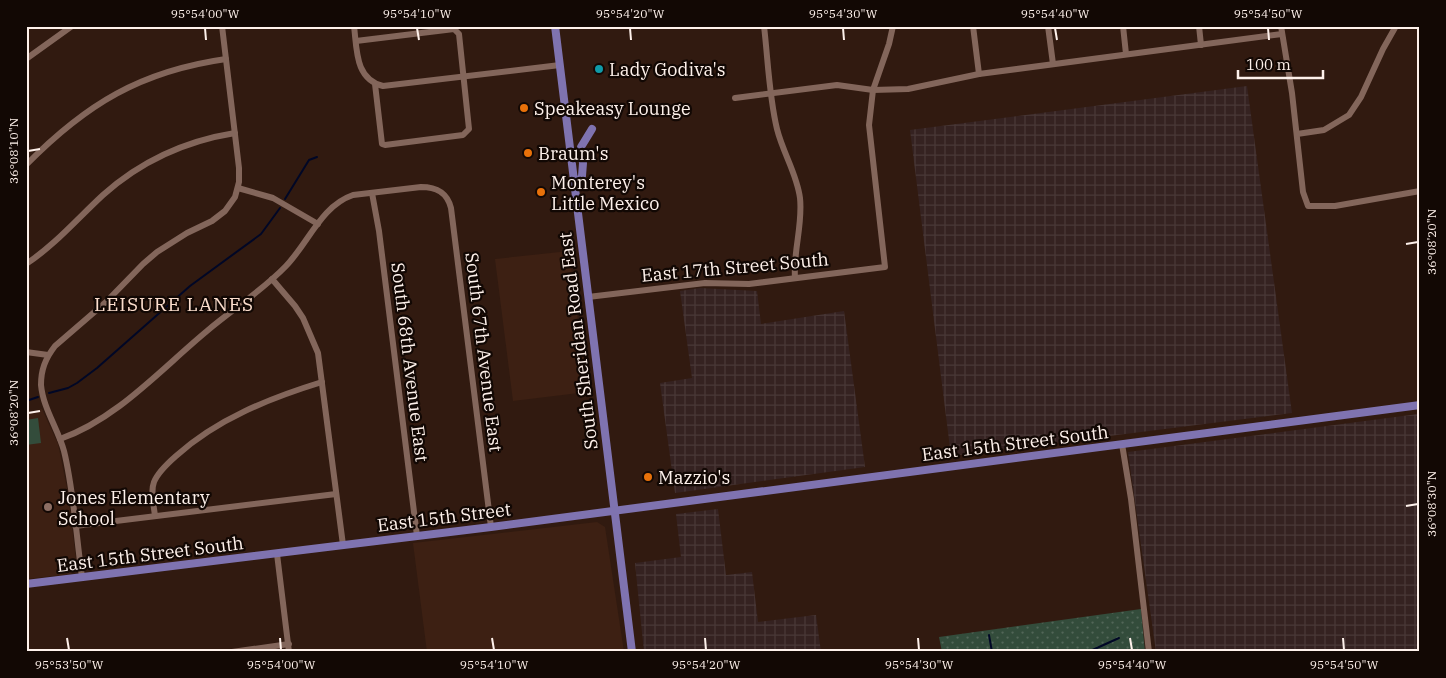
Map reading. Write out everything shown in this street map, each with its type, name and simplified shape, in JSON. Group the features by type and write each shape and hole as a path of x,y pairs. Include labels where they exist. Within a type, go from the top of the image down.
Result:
{"main road":[{"name":"South Sheridan Road East","path":"555,26 632,652"},
{"path":"575,189 582,176 581,147 592,129"},
{"name":"East 15th Street South","path":"614,510 1420,405"},
{"name":"East 15th Street","path":"277,554 614,510"},
{"name":"East 15th Street South","path":"26,584 277,554"}],"street":[{"path":"26,59 72,26"},
{"path":"82,577 70,484 60,439 42,393 42,374 48,355 59,342 99,308 143,264 157,252 187,233 212,221 225,211 235,197 240,177 222,26"},
{"path":"354,26 359,66 368,79 375,84 391,86 560,65"},
{"path":"764,26 779,134 796,181 800,199 800,216 794,252 795,278"},
{"path":"872,90 889,44 893,26"},
{"path":"973,26 979,74"},
{"path":"1048,26 1053,64"},
{"path":"1123,26 1126,54"},
{"path":"1199,26 1201,45"},
{"path":"1281,26 1292,93 1303,192 1308,206 1335,206 1420,191"},
{"path":"1297,134 1324,130 1349,115 1361,97 1396,26"},
{"path":"356,41 454,29 459,34 469,130 463,135 386,145 381,141 375,84"},
{"path":"735,98 837,85 872,90 908,89 979,74 1282,34"},
{"path":"26,165 60,132 92,107 132,85 166,72 200,63 226,59"},
{"name":"East 17th Street South","path":"588,298 705,282 749,284 885,267 869,138 872,90"},
{"path":"26,264 52,245 104,194 132,173 160,156 191,142 236,133"},
{"name":"South 67th Avenue East","path":"372,193 421,187 434,188 445,194 451,208 491,527"},
{"path":"238,188 273,198 318,224"},
{"path":"60,439 94,424 120,406 208,330 272,279 301,250 325,212 342,198 372,193"},
{"name":"South 68th Avenue East","path":"372,193 379,230 417,536"},
{"path":"272,279 296,306 309,329 318,353 343,545"},
{"path":"26,352 48,355"},
{"path":"155,516 152,492 154,481 169,462 199,436 222,422 297,390 322,382"},
{"path":"1122,444 1131,499 1150,652"},
{"path":"75,526 336,494"},
{"path":"277,554 290,652"},
{"path":"232,652 288,644"}],"shaded area":[{"path":"1247,86 1292,413 951,456 910,130"},
{"path":"569,251 587,392 513,401 495,259"},
{"path":"700,288 757,291 761,324 844,311 865,467 675,493 660,383 692,378 680,291"},
{"name":"Jones Elementary School","path":"42,409 58,444 68,493 77,568 71,574 26,579 26,414"},
{"path":"1418,414 1420,430 1420,652 1156,652 1128,452"},
{"path":"718,509 726,575 752,572 758,622 816,615 821,652 644,652 635,563 681,557 676,514"},
{"path":"597,522 605,527 624,652 427,652 413,543"}],"green space":[{"path":"38,418 41,443 26,445 26,420"},
{"path":"1141,609 1145,652 942,652 939,637"}],"waterway":[{"path":"285,199 309,160 317,157"},
{"path":"49,393 68,388 97,368 190,286 261,234 280,208"},
{"path":"26,401 38,397"},
{"path":"989,635 992,652"},
{"path":"1088,652 1119,638"}],"place":[{"name":"Lady Godiva's","path":"599,69"},
{"name":"Speakeasy Lounge","path":"524,108"},
{"name":"Braum's","path":"528,153"},
{"name":"Monterey's Little Mexico","path":"541,192"},
{"name":"Mazzio's","path":"648,477"},
{"name":"Jones Elementary School","path":"48,507"}],"district":[{"name":"LEISURE LANES","path":"174,304"}]}
